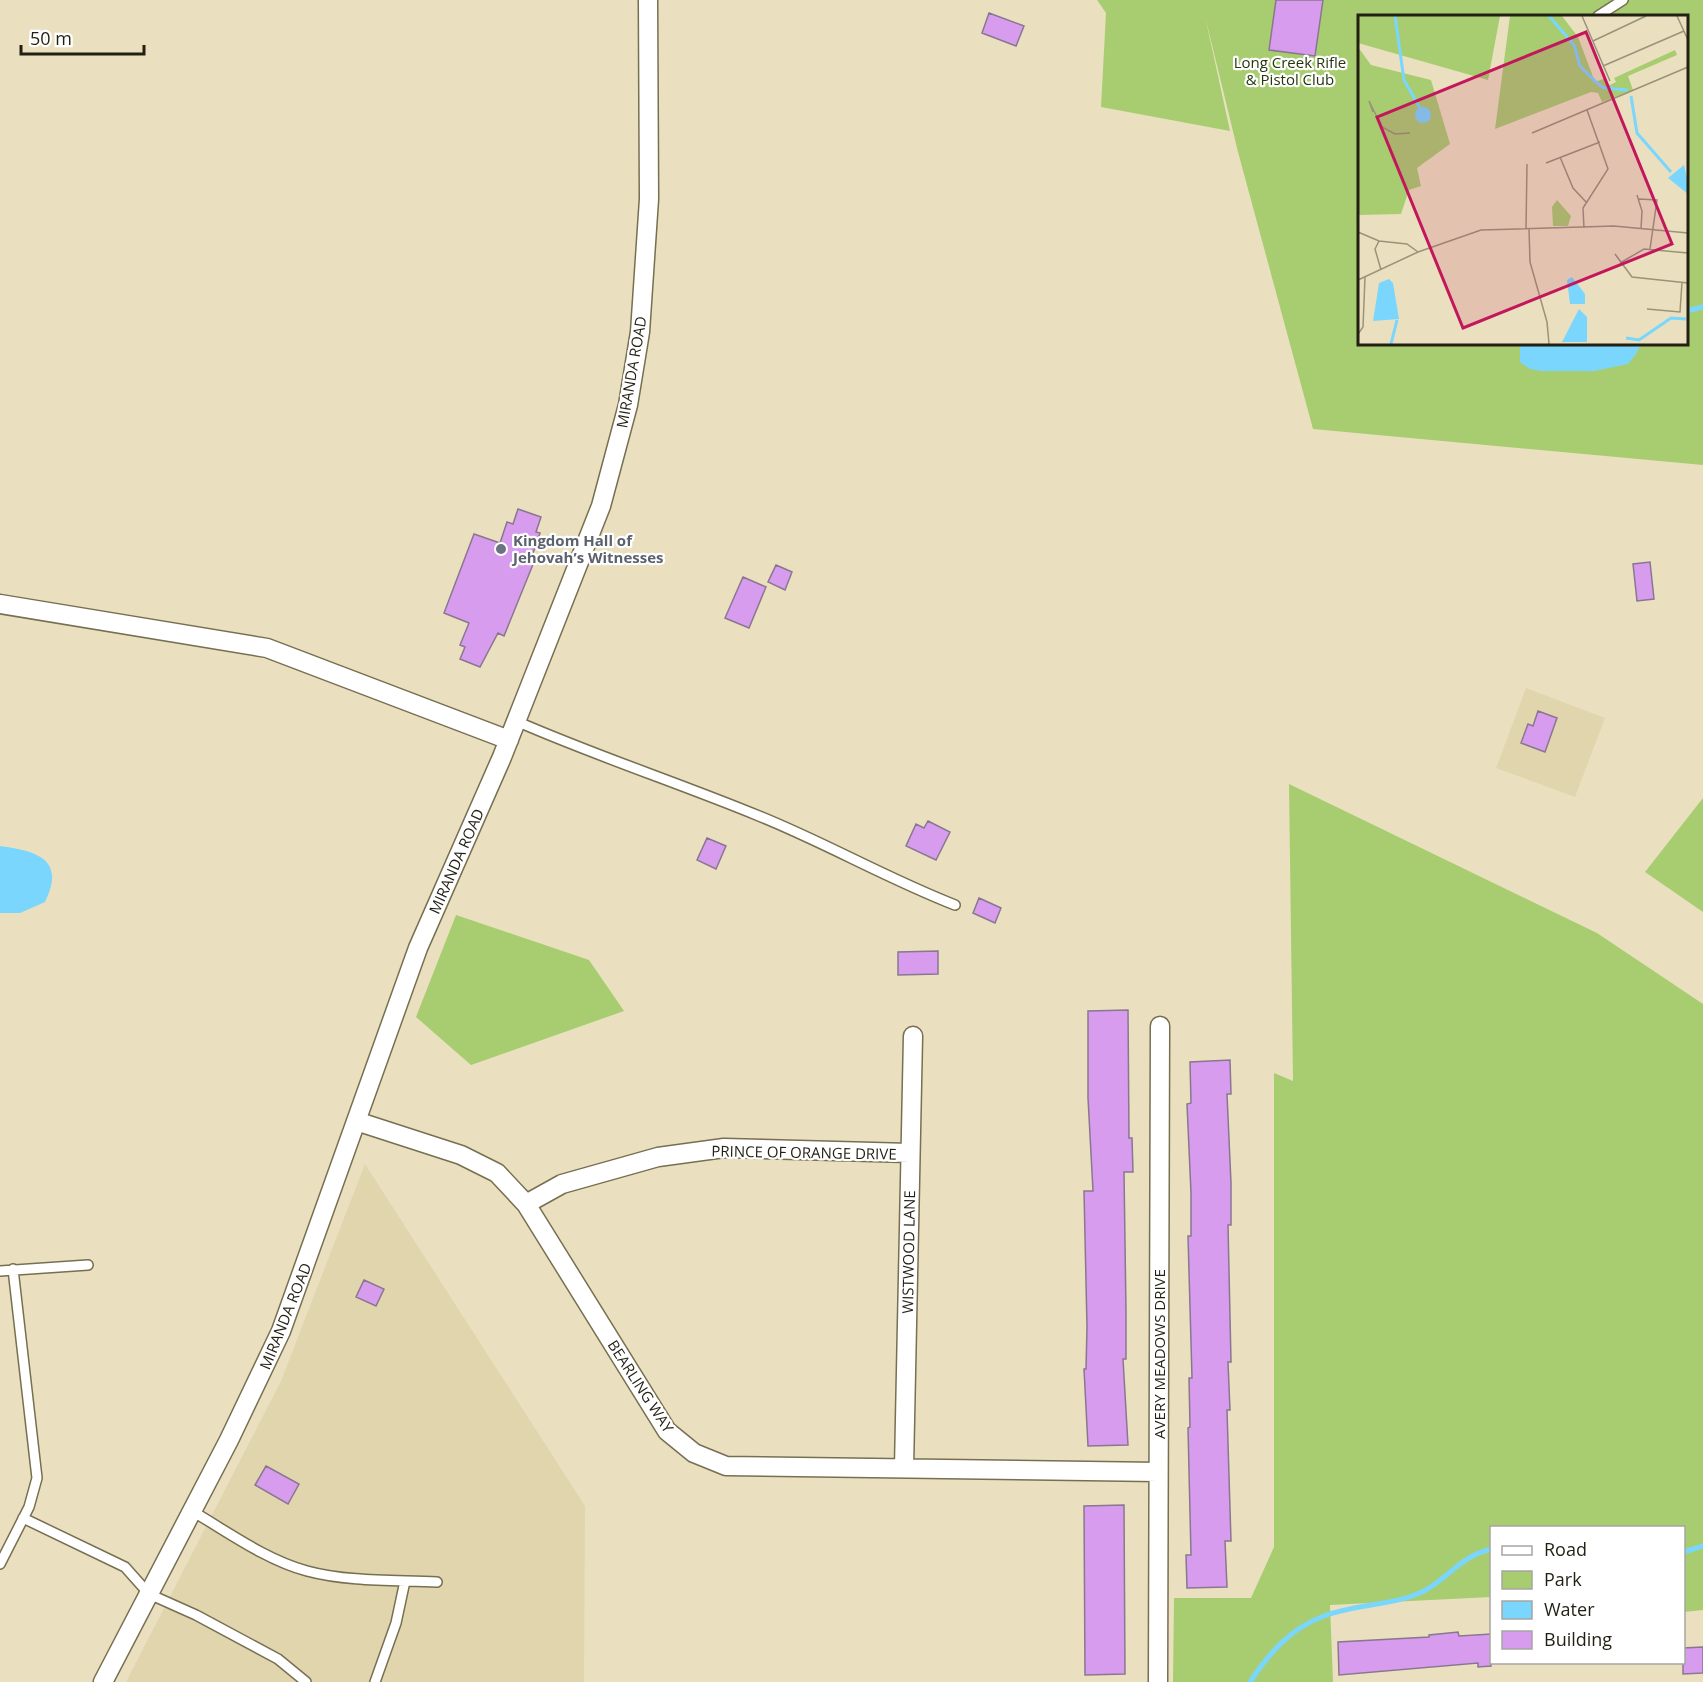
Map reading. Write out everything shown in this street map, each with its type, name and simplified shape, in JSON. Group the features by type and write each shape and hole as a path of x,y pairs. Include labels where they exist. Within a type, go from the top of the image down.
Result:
{"street":[{"name":"MIRANDA ROAD","path":"103,1682 192,1511 281,1331 418,948 509,740 601,506 630,393 640,332 650,200 648,0"},
{"path":"0,604 267,648 509,740"},
{"name":"AVERY MEADOWS DRIVE","path":"1158,1682 1160,1026"},
{"name":"WISTWOOD LANE","path":"904,1468 913,1036"},
{"name":"BEARLING WAY","path":"356,1121 461,1155 497,1173 526,1204 667,1431 694,1452 726,1466 1158,1472"},
{"name":"PRINCE OF ORANGE DRIVE","path":"526,1204 562,1184 658,1157 723,1148 910,1153"}],"lane":[{"path":"1600,15 1623,0"},
{"path":"516,721 575,746 759,816 841,852 909,887 955,905"},
{"path":"0,1271 88,1265"},
{"path":"0,1564 29,1508 37,1478 14,1269"},
{"path":"192,1511 258,1550 307,1571 362,1579 437,1582"},
{"path":"24,1518 125,1567 149,1594 196,1615 278,1659 306,1682"},
{"path":"375,1682 396,1623 405,1581"}],"shaded area":[{"path":"1526,688 1605,718 1575,797 1496,768"},
{"path":"365,1164 585,1506 584,1682 126,1682 281,1381"}],"green space":[{"name":"Long Creek Rifle & Pistol Club","path":"1097,0 1703,0 1703,465 1313,429 1238,152 1205,16 1230,131 1101,107 1106,13"},
{"path":"1289,784 1597,933 1703,1004 1703,1610 1685,1612 1685,1526 1490,1526 1490,1597 1330,1605 1333,1682 1173,1682 1174,1598 1251,1598 1274,1547 1274,1073 1293,1081"},
{"path":"1703,798 1703,912 1645,872"},
{"path":"456,915 589,960 624,1011 471,1065 416,1017"}],"water":[{"path":"1520,345 1640,345 1628,364 1594,371 1542,371 1530,369 1520,362"},
{"path":"0,846 36,855 50,867 51,887 45,902 20,913 0,913"}],"building":[{"path":"1276,0 1323,0 1315,56 1269,50"},
{"path":"989,13 1024,26 1016,46 982,33"},
{"path":"518,509 541,517 536,532 540,533 532,556 536,557 504,636 498,633 480,667 460,659 465,647 460,645 469,623 444,613 474,534 500,543 507,522 513,524"},
{"path":"1650,562 1654,599 1637,601 1633,564"},
{"path":"776,565 792,572 785,590 768,582"},
{"path":"743,577 766,587 749,628 725,618"},
{"path":"1538,711 1557,718 1545,752 1521,743 1528,724 1533,726"},
{"path":"928,821 950,832 936,860 906,846 916,824 924,828"},
{"path":"707,838 726,846 716,869 697,860"},
{"path":"979,898 1001,908 995,923 973,913"},
{"path":"938,951 938,974 898,975 898,952"},
{"path":"1128,1010 1129,1138 1132,1138 1133,1172 1124,1172 1126,1359 1123,1359 1128,1445 1088,1446 1084,1369 1086,1369 1087,1327 1084,1191 1093,1191 1088,1098 1088,1011"},
{"path":"1230,1060 1231,1094 1227,1094 1231,1183 1231,1225 1228,1225 1231,1362 1228,1362 1230,1410 1227,1410 1231,1541 1225,1541 1227,1587 1187,1588 1186,1555 1191,1555 1188,1428 1190,1427 1189,1378 1192,1378 1188,1236 1191,1236 1191,1193 1187,1104 1191,1103 1190,1062"},
{"path":"364,1280 384,1289 376,1306 356,1297"},
{"path":"266,1466 299,1484 288,1504 255,1485"},
{"path":"1124,1505 1125,1674 1085,1675 1084,1506"},
{"path":"1458,1632 1459,1636 1490,1634 1491,1666 1478,1667 1478,1663 1339,1675 1338,1642 1429,1637 1429,1635"},
{"path":"1703,1647 1703,1673 1683,1674 1685,1648"}],"waterway":[{"path":"1688,311 1703,307"},
{"path":"1685,1552 1703,1546"},
{"path":"1250,1682 1265,1661 1301,1627 1336,1612 1410,1597 1431,1587 1463,1562 1490,1550"}],"place":[{"name":"Kingdom Hall of Jehovah’s Witnesses","path":"501,549"}]}
